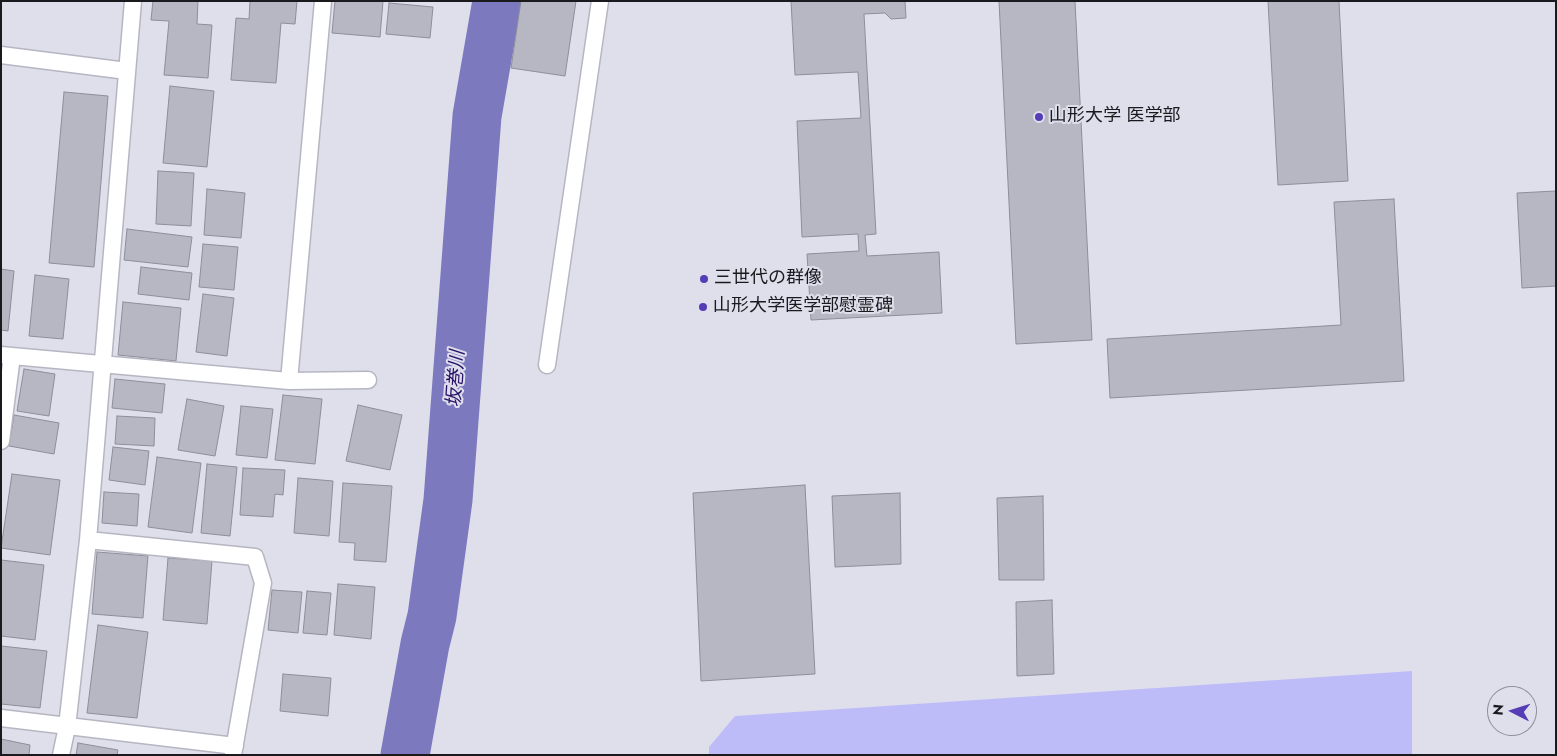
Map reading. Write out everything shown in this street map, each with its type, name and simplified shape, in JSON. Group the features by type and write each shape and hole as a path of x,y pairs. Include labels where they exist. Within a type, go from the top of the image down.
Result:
{"lane":[{"path":"61,755 67,727 88,540 101,364 133,1"},
{"path":"289,381 323,1"},
{"path":"548,365 600,1"},
{"path":"1,55 127,71"},
{"path":"1,441 6,355 289,381 368,380"},
{"path":"1,718 234,750 263,583 255,557 88,540"}],"shaded area":[{"path":"1412,671 1412,755 709,755 709,747 735,716"}],"building":[{"path":"153,1 198,1 197,24 212,25 208,78 164,75 169,21 151,20"},
{"path":"250,1 297,1 295,24 281,23 276,83 231,80 236,18 249,19"},
{"path":"335,1 383,1 380,37 332,33"},
{"path":"521,1 576,1 565,76 511,68"},
{"path":"791,1 905,1 906,18 891,19 885,13 864,14 876,234 865,235 867,256 939,252 942,313 811,320 807,254 859,251 858,234 802,237 797,121 861,118 858,72 795,75"},
{"path":"999,1 1075,1 1092,340 1016,344"},
{"path":"1268,1 1339,1 1348,181 1278,185"},
{"path":"389,3 433,7 430,38 386,34"},
{"path":"170,86 214,91 207,167 163,163"},
{"path":"64,92 108,96 94,267 49,263"},
{"path":"158,171 194,173 191,226 156,224"},
{"path":"207,189 245,193 241,238 204,235"},
{"path":"1556,191 1556,286 1522,288 1517,193"},
{"path":"1394,199 1404,381 1110,398 1107,339 1341,325 1334,202"},
{"path":"127,229 192,237 188,267 124,260"},
{"path":"203,244 238,247 234,290 199,287"},
{"path":"141,267 192,273 189,300 138,294"},
{"path":"1,269 14,271 8,331 1,330"},
{"path":"35,275 69,279 63,339 29,336"},
{"path":"203,294 234,298 227,356 196,352"},
{"path":"123,302 181,308 176,361 118,355"},
{"path":"24,369 55,374 49,416 17,411"},
{"path":"115,379 165,384 162,413 112,408"},
{"path":"283,395 322,399 315,464 275,460"},
{"path":"187,399 224,406 215,456 178,450"},
{"path":"358,405 402,415 390,470 346,461"},
{"path":"241,406 273,409 267,458 236,455"},
{"path":"14,415 59,423 54,454 9,446"},
{"path":"117,416 155,418 154,446 115,444"},
{"path":"113,447 149,451 145,485 109,480"},
{"path":"157,457 201,463 192,533 148,527"},
{"path":"207,464 237,467 230,536 201,533"},
{"path":"243,468 285,470 283,495 275,494 273,517 240,515"},
{"path":"12,474 60,480 50,555 1,548"},
{"path":"298,478 333,481 329,536 294,533"},
{"path":"343,483 392,486 386,562 354,560 355,543 339,542"},
{"path":"805,485 815,674 701,681 693,493"},
{"path":"104,492 139,494 137,526 102,523"},
{"path":"900,493 901,564 835,567 832,496"},
{"path":"1043,496 1044,580 999,580 997,498"},
{"path":"97,552 148,556 143,618 92,614"},
{"path":"168,558 212,561 207,624 163,620"},
{"path":"1,560 44,565 35,640 1,636"},
{"path":"338,584 375,587 371,639 334,635"},
{"path":"272,590 302,592 298,633 268,630"},
{"path":"307,591 331,593 327,635 303,633"},
{"path":"1052,600 1054,674 1017,676 1016,602"},
{"path":"98,625 148,632 137,718 87,713"},
{"path":"1,646 47,651 40,708 1,704"},
{"path":"283,674 331,678 328,716 280,711"},
{"path":"1,739 30,745 29,755 1,755"},
{"path":"78,743 118,750 117,755 76,755"}],"waterway":[{"name":"坂巻川","path":"405,755 425,644 432,616 448,500 477,116 497,1"}],"place":[{"name":"山形大学 医学部","path":"1039,117"},
{"name":"三世代の群像","path":"704,279"},
{"name":"山形大学医学部慰霊碑","path":"703,307"}]}
